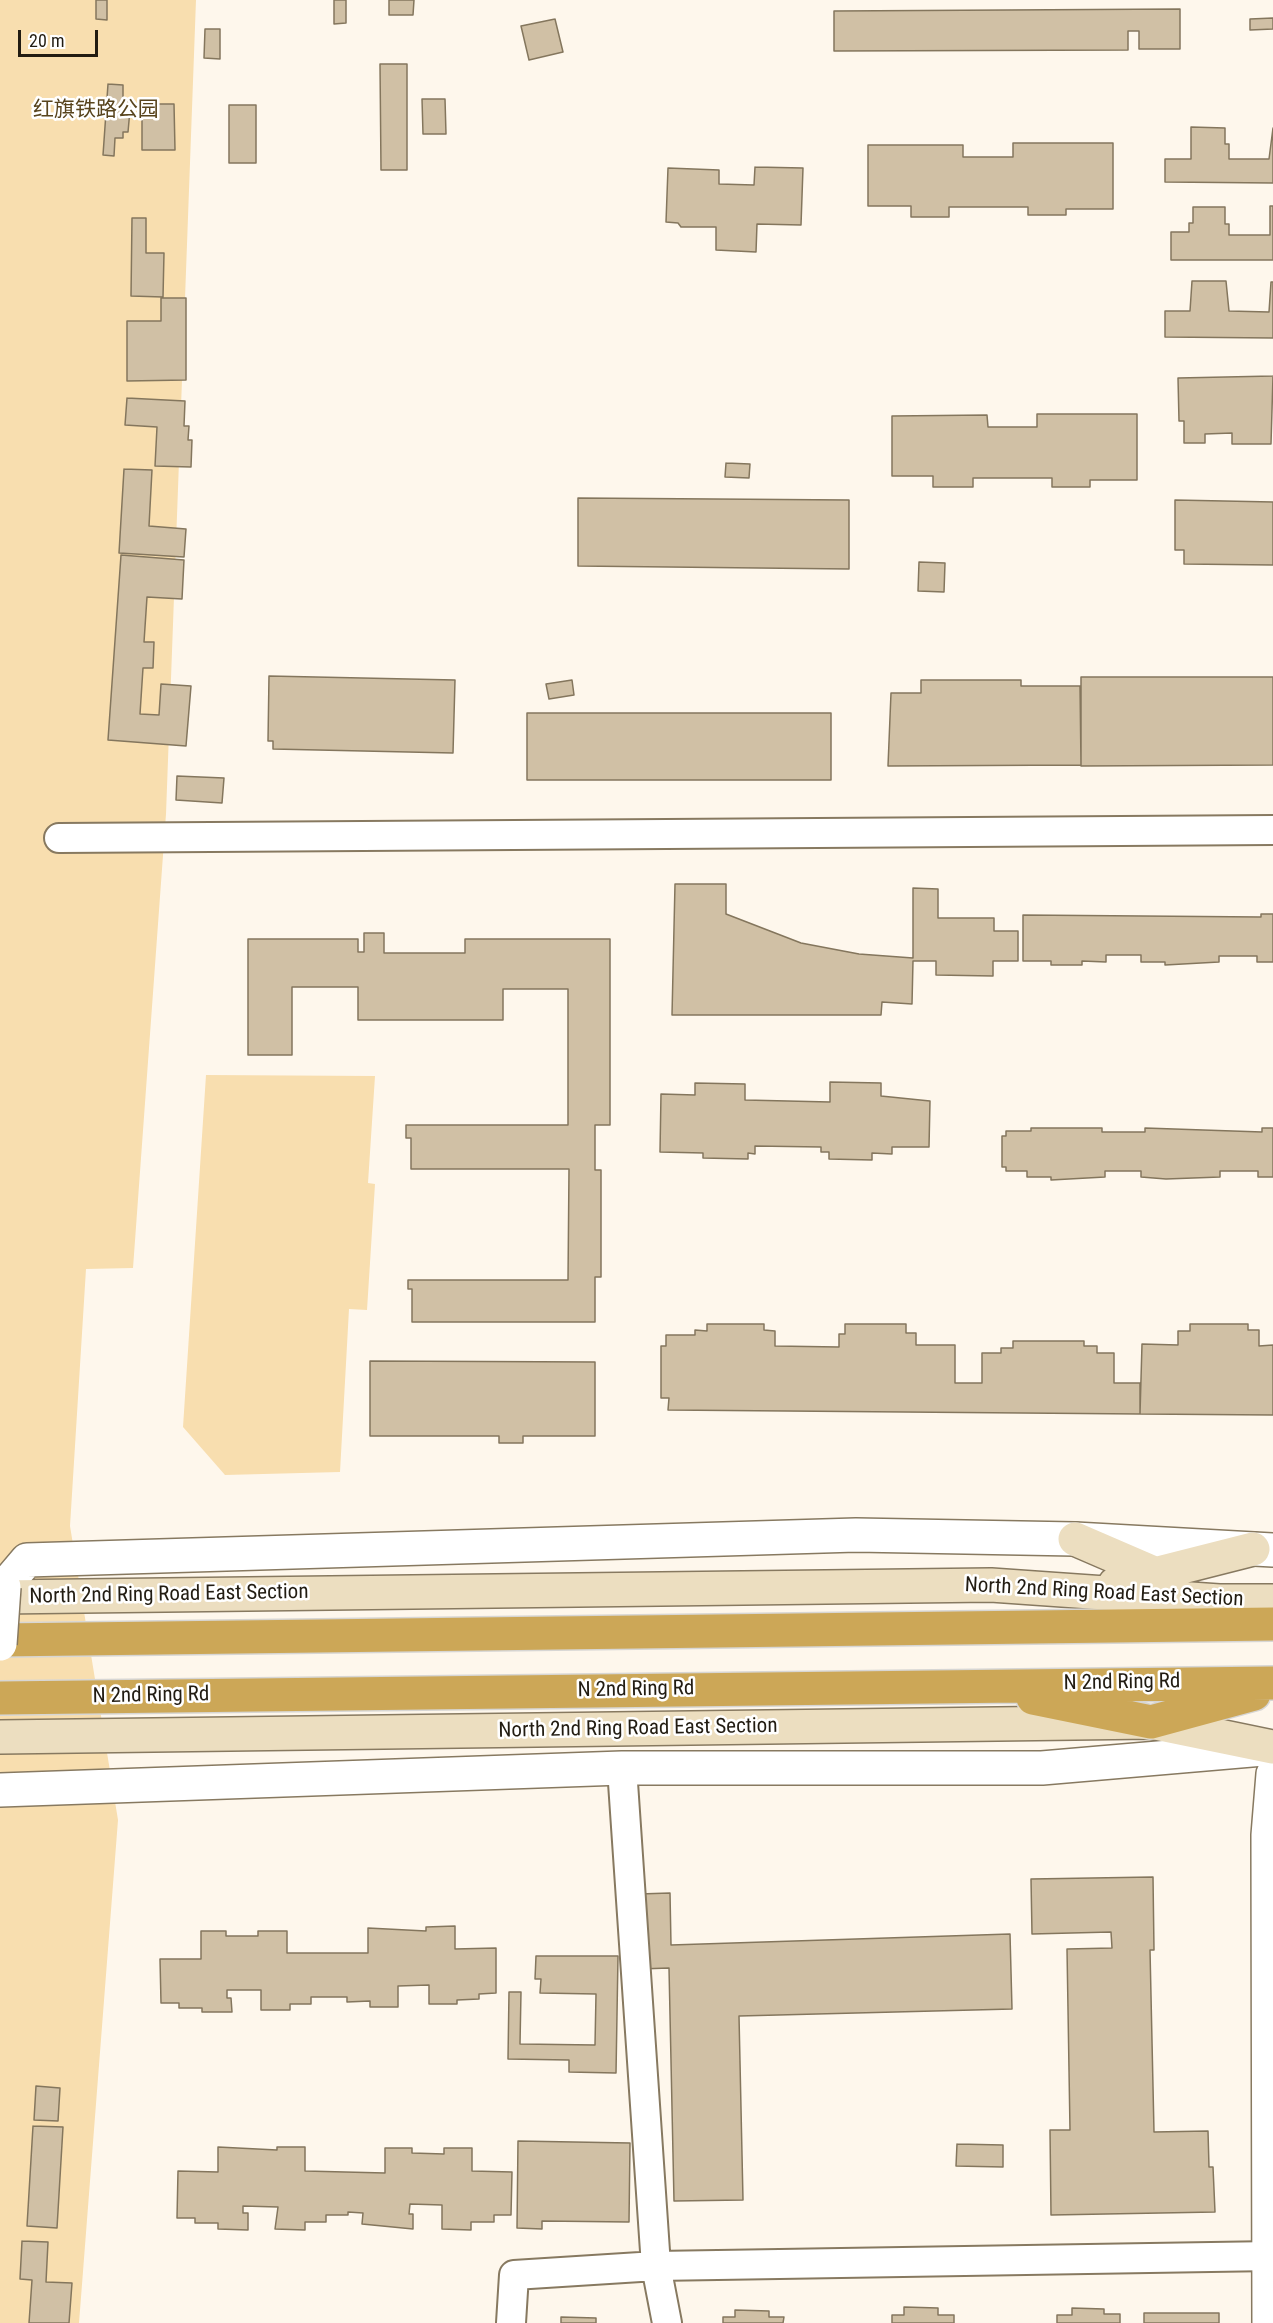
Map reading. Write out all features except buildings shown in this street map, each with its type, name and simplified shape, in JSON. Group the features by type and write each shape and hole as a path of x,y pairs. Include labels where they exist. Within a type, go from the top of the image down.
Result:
{"highway":[{"path":"1219,1601 1273,1618"},
{"path":"0,1642 1273,1624"},
{"name":"N 2nd Ring Rd","path":"0,1698 1273,1683"},
{"path":"972,1685 1151,1722 1273,1689"}],"main road":[{"path":"1075,1539 1219,1601"},
{"path":"1086,1591 1263,1550"},
{"name":"North 2nd Ring Road East Section","path":"2,1592 991,1585 1219,1601 1273,1600"},
{"name":"North 2nd Ring Road East Section","path":"0,1737 1151,1722 1273,1748"}],"street":[{"path":"58,838 1273,830"},
{"path":"0,1642 2,1592 27,1560 856,1535 1075,1539 1263,1550"},
{"path":"0,1790 622,1768 1042,1768 1273,1748"},
{"path":"622,1768 656,2266 667,2323"},
{"path":"1269,2323 1271,2256 1268,1835 1273,1774"},
{"path":"511,2323 514,2275 656,2266 1271,2256"}],"green space":[{"name":"红旗铁路公园","path":"0,0 196,0 166,814 133,1268 86,1269 70,1526 118,1820 79,2323 0,2323"},
{"path":"206,1075 375,1076 368,1183 375,1184 367,1310 349,1309 340,1472 225,1475 183,1427"}]}
